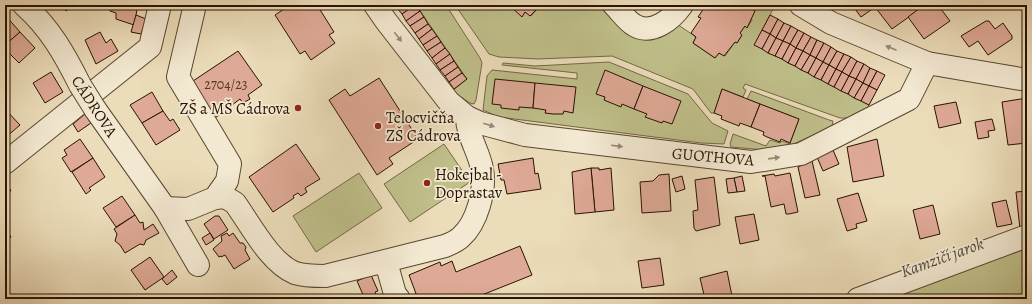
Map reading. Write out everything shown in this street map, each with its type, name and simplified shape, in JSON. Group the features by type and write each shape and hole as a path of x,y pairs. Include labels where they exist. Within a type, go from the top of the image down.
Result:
{"street":[{"name":"CÁDROVA","path":"24,5 44,24 57,41 80,86 165,208 198,265"},
{"path":"5,163 150,47 160,5"},
{"name":"GUOTHOVA","path":"375,5 443,96 455,109 467,117 493,127 525,135 751,162 801,154 910,99 927,63"},
{"path":"614,5 633,24 638,27 650,28 667,21 682,5"},
{"path":"801,5 831,23 927,63 1027,80"},
{"path":"194,9 178,77 230,164 227,181 215,198"},
{"path":"165,208 188,209 215,198 225,198 235,203 275,259 294,272 309,276 325,276 445,246 460,238 468,230 483,196 482,169 467,128 467,117"},
{"path":"858,299 1027,236"},
{"path":"382,262 395,294 399,299"}],"green space":[{"path":"416,5 446,5 480,58 482,63 474,104 452,91 467,79"},
{"path":"455,5 509,5 522,16 525,12 531,16 541,5 607,5 616,15 674,22 696,37 693,43 715,58 719,53 725,56 735,42 737,43 742,35 740,33 745,26 747,28 752,20 751,18 755,11 747,5 771,5 774,7 755,45 869,105 864,111 856,116 840,118 745,84 743,88 746,90 743,97 722,89 714,113 711,113 693,89 612,56 538,59 499,57 489,54"},
{"path":"609,62 688,94 712,123 728,131 724,144 701,143 499,117 483,110 487,76 492,70 577,79 577,73 502,65 503,63 535,66"},
{"path":"751,91 833,121 832,127 791,145 790,143 799,119 747,99"},
{"path":"733,134 766,146 770,140 780,143 782,141 790,144 790,146 766,150 731,147 730,144"},
{"name":"Hokejbal - Doprastav","path":"444,144 470,182 410,222 384,184"},
{"path":"359,173 382,208 316,252 293,216"},
{"path":"1027,248 1027,299 879,299 987,261"}],"building":[{"path":"62,5 73,5 66,11"},
{"path":"112,5 138,5 134,25 116,19 116,13 110,11"},
{"path":"290,5 317,5 334,32 329,35 335,43 311,60 305,51 300,54 275,15"},
{"path":"402,5 415,5 402,14 397,8"},
{"path":"415,5 420,11 406,21 402,14"},
{"path":"509,5 541,5 530,16 525,12 522,17"},
{"path":"706,5 747,5 755,11 747,28 745,26 740,33 742,35 737,43 735,42 724,56 719,53 715,58 693,43 696,37 691,33 701,18 698,17"},
{"path":"852,5 878,5 861,17"},
{"path":"878,5 917,5 920,9 892,29 875,7"},
{"path":"924,5 938,5 950,21 924,39 908,17"},
{"path":"420,11 424,17 410,26 406,21"},
{"path":"5,15 20,32 5,45"},
{"path":"136,15 146,19 141,34 131,32"},
{"path":"770,15 778,19 770,34 762,30"},
{"path":"424,17 428,24 415,33 410,26"},
{"path":"778,19 784,23 776,38 770,34"},
{"path":"986,21 989,21 995,29 1003,23 1012,36 1012,39 988,55 978,41 969,47 961,36"},
{"path":"784,23 791,26 783,41 776,38"},
{"path":"428,24 432,29 419,39 415,33"},
{"path":"791,26 798,30 790,44 783,41"},
{"path":"432,29 437,36 423,45 419,39"},
{"path":"762,30 770,34 762,49 754,45"},
{"path":"798,30 804,33 796,48 790,44"},
{"path":"20,32 35,48 19,63 5,49 5,45"},
{"path":"100,32 106,43 111,39 118,51 96,64 85,40"},
{"path":"804,33 811,37 803,51 796,48"},
{"path":"770,34 776,38 768,53 762,49"},
{"path":"437,36 441,42 427,51 423,45"},
{"path":"811,37 817,40 810,55 803,51"},
{"path":"776,38 783,41 775,56 768,53"},
{"path":"817,40 824,43 816,58 810,55"},
{"path":"783,41 790,44 782,59 775,56"},
{"path":"441,42 445,48 432,58 427,51"},
{"path":"824,43 831,47 823,62 816,58"},
{"path":"790,44 796,48 788,63 782,59"},
{"path":"831,47 837,51 829,65 823,62"},
{"path":"445,48 450,54 436,64 432,58"},
{"path":"796,48 803,51 795,66 788,63"},
{"path":"238,51 262,85 248,95 250,99 243,103 240,99 215,118 190,83"},
{"path":"803,51 810,55 801,70 795,66"},
{"path":"837,51 844,54 836,69 829,65"},
{"path":"450,54 454,61 440,70 436,64"},
{"path":"844,54 851,57 842,72 836,69"},
{"path":"810,55 816,58 808,73 801,70"},
{"path":"851,57 857,61 849,76 842,72"},
{"path":"816,58 823,62 814,77 808,73"},
{"path":"454,61 458,67 445,76 440,70"},
{"path":"857,61 864,64 856,79 849,76"},
{"path":"823,62 829,65 821,80 814,77"},
{"path":"864,64 870,68 863,83 856,79"},
{"path":"829,65 836,69 828,84 821,80"},
{"path":"458,67 462,73 449,82 445,76"},
{"path":"870,68 877,71 869,86 863,83"},
{"path":"836,69 842,72 834,87 828,84"},
{"path":"605,70 643,86 634,109 622,104 621,107 604,100 605,97 596,94"},
{"path":"877,71 885,75 877,90 869,86"},
{"path":"51,72 63,92 45,103 33,83"},
{"path":"842,72 849,76 841,91 834,87"},
{"path":"462,73 467,79 454,89 449,82"},
{"path":"849,76 856,79 848,94 841,91"},
{"name":"Telocvičňa ZŠ Cádrova","path":"379,78 418,139 389,158 393,164 377,175 329,100 345,89 350,96"},
{"path":"495,79 535,83 533,108 519,107 519,110 501,108 501,105 492,104"},
{"path":"856,79 863,83 854,98 848,94"},
{"path":"535,83 576,87 573,113 564,111 563,114 545,113 546,110 533,108"},
{"path":"863,83 869,86 861,101 854,98"},
{"path":"643,86 681,101 672,124 663,121 662,123 645,117 647,114 634,109"},
{"path":"869,86 877,90 869,105 861,101"},
{"path":"722,89 760,104 751,127 740,123 739,126 721,119 722,116 714,113"},
{"path":"152,92 163,111 142,123 130,105"},
{"path":"1027,98 1027,143 1008,145 1002,102"},
{"path":"956,102 961,123 939,128 934,106"},
{"path":"760,104 799,119 790,143 781,139 780,142 767,137 763,135 764,132 751,127"},
{"path":"5,109 20,125 5,138"},
{"path":"163,111 170,121 173,119 180,130 156,145 142,123"},
{"path":"85,114 91,123 78,132 73,124"},
{"path":"992,119 995,130 988,131 989,137 978,139 975,122"},
{"path":"80,139 93,158 71,172 62,158 67,155 64,150"},
{"path":"877,139 884,176 853,182 847,147"},
{"path":"296,144 320,179 305,188 307,192 301,196 298,193 293,196 294,198 273,212 249,177"},
{"path":"833,150 839,164 823,171 817,157"},
{"path":"93,158 105,177 89,188 91,190 86,194 72,172"},
{"path":"533,158 535,174 538,173 541,189 507,194 504,180 501,180 498,164"},
{"path":"812,161 820,195 805,198 798,167"},
{"path":"591,168 599,168 599,170 611,168 614,210 595,212"},
{"path":"591,168 595,212 575,214 572,172"},
{"path":"790,173 798,212 786,214 784,204 771,207 765,176 762,176 774,174 775,176"},
{"path":"669,174 671,211 642,213 640,182 653,181 659,175"},
{"path":"682,176 685,189 676,192 672,179"},
{"path":"742,176 745,191 737,192 734,178"},
{"path":"714,177 720,225 696,231 694,228 693,211 698,210 695,180"},
{"path":"734,178 737,192 728,193 726,179"},
{"path":"5,186 11,190 5,198"},
{"path":"1027,191 1027,228 1020,229 1016,192"},
{"path":"858,193 867,221 856,224 857,228 847,231 837,199"},
{"path":"122,196 135,215 116,227 103,208"},
{"path":"1006,200 1012,224 997,227 992,203"},
{"path":"933,205 940,234 920,239 913,210"},
{"path":"754,214 759,240 740,244 735,217"},
{"path":"135,215 140,223 143,222 144,230 153,224 159,233 146,240 144,245 140,244 125,253 120,245 115,241 117,234 114,229"},
{"path":"215,216 219,216 228,230 214,239 204,224"},
{"path":"5,228 11,237 5,240"},
{"path":"210,233 214,240 206,245 202,238"},
{"path":"227,233 229,236 233,233 240,243 243,243 250,259 234,269 225,255 219,257 213,249 222,241 221,236"},
{"path":"520,246 532,275 472,299 418,299 409,275 440,262 441,266 452,261 456,272"},
{"path":"150,257 164,277 145,290 131,270"},
{"path":"660,258 664,285 642,288 638,261"},
{"path":"172,270 177,277 167,285 162,279"},
{"path":"727,271 732,296 721,299 705,299 700,278"},
{"path":"371,275 378,291 375,292 378,299 359,299 364,297 357,281"},
{"path":"732,296 733,299 721,299"}],"place":[{"name":"ZŠ a MŠ Cádrova","path":"298,108"},
{"name":"Telocvičňa ZŠ Cádrova","path":"378,126"},
{"name":"Hokejbal - Doprastav","path":"427,183"}],"water label":[{"name":"Kamzičí jarok","path":"942,257"}]}
